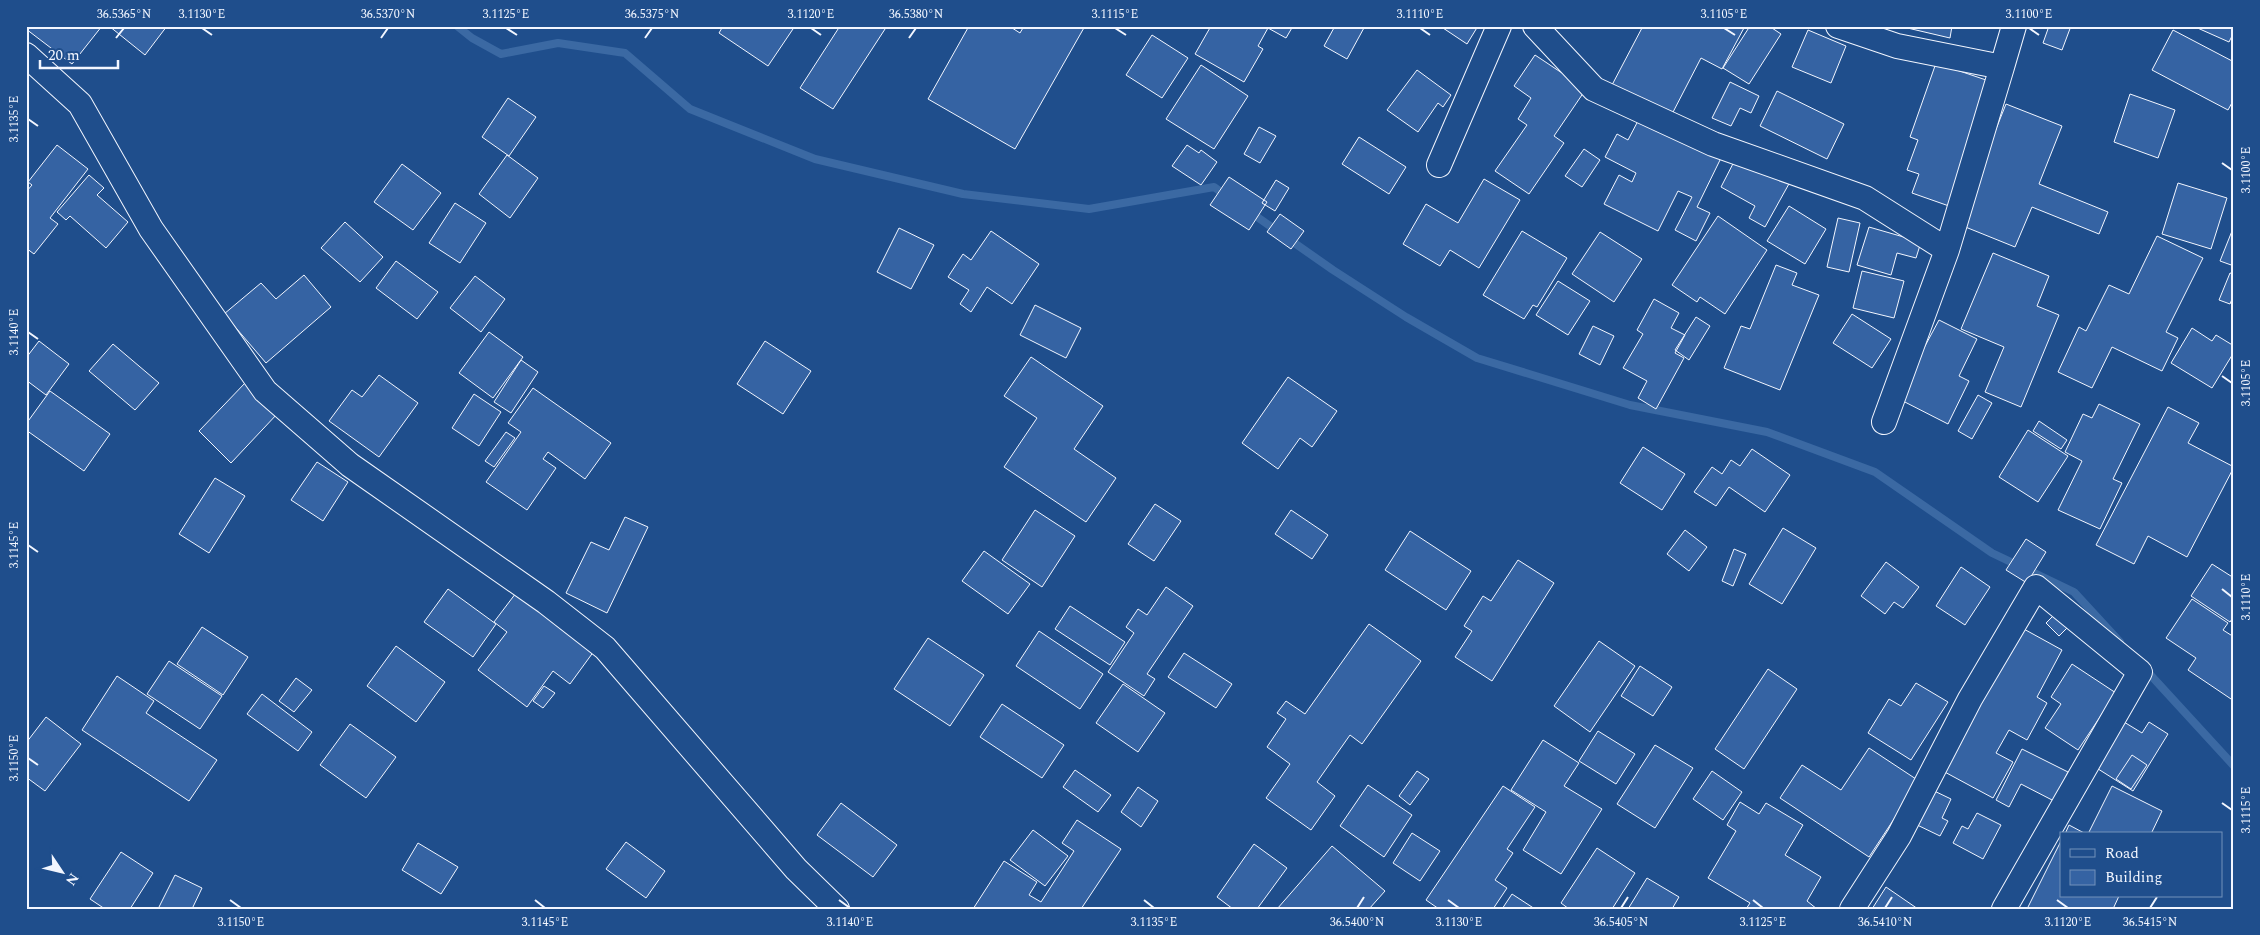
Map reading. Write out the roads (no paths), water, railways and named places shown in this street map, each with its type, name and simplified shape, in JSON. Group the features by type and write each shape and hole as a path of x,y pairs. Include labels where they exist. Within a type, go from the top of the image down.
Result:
{"street":[{"path":"1439,165 1499,26"},
{"path":"1535,26 1594,90 1712,144 1865,198 1947,250"},
{"path":"1838,26 1898,46 2002,67"},
{"path":"1884,422 1947,250 2014,26"},
{"path":"26,55 80,104 151,229 265,391 350,465 546,602 604,648 796,869 837,909"},
{"path":"1852,909 1899,836 1970,699 2036,587 2140,672 2004,909"}],"waterway":[{"path":"457,26 472,38 501,54 558,43 625,53 690,109 815,159 963,194 1089,209 1214,187 1228,197"},
{"path":"1250,212 1333,270 1406,317 1477,358 1630,405 1767,432 1875,472 1992,553 2074,592 2120,642"},
{"path":"2145,669 2234,766"}]}
